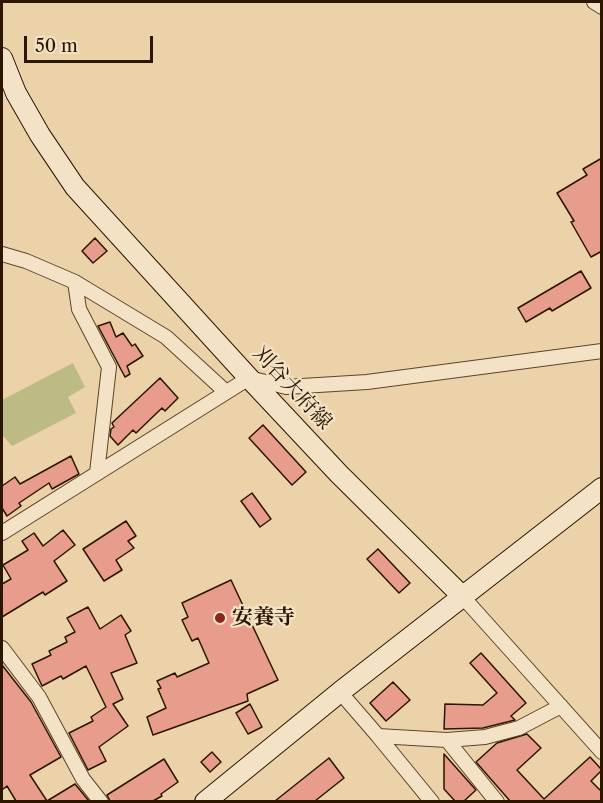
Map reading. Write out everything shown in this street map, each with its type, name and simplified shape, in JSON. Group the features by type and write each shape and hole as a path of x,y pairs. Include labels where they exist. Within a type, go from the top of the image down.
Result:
{"main road":[{"name":"刈谷大府線","path":"2,58 16,93 35,127 75,188 339,474 462,596"},
{"path":"205,801 340,692 602,488"}],"street":[{"path":"594,2 602,7"},
{"path":"2,254 26,261 75,282 166,337 226,392"},
{"path":"75,282 79,309 109,367 97,473"},
{"path":"2,533 249,378 286,387 367,382 602,351"},
{"path":"462,596 602,752"},
{"path":"2,648 39,697 83,780 101,801"},
{"path":"340,692 432,801"},
{"path":"378,736 447,740 485,737 519,728 561,706"},
{"path":"447,740 497,801"}],"shaded area":[{"path":"73,363 85,387 68,397 76,413 12,446 2,435 2,400"}],"building":[{"path":"602,158 602,251 591,257 571,222 574,221 557,193 587,175 583,169"},
{"path":"95,238 107,251 93,263 82,251"},
{"path":"581,271 591,288 552,311 550,308 526,322 518,308"},
{"path":"110,322 116,337 123,333 132,346 135,344 143,356 127,366 130,374 125,377 98,326"},
{"path":"160,378 178,398 165,411 162,408 136,433 133,430 118,445 110,436 111,429 114,427 112,423"},
{"path":"263,425 306,472 292,485 249,438"},
{"path":"71,456 79,474 52,489 49,483 19,503 21,506 7,516 2,508 2,486 15,477 20,484"},
{"path":"252,493 271,519 260,527 241,501"},
{"path":"126,521 136,536 128,541 134,548 116,560 122,570 104,581 83,549"},
{"path":"63,530 75,545 54,561 67,581 45,595 43,592 2,617 2,584 11,579 3,565 28,550 22,541 34,533 43,546"},
{"path":"378,549 410,583 399,593 367,559"},
{"path":"231,580 278,680 247,694 248,701 153,735 147,717 166,708 157,681 175,673 177,677 209,663 198,638 192,641 182,620 188,617 182,603"},
{"path":"88,607 100,629 121,615 131,631 125,635 137,663 111,673 123,699 113,704 128,726 99,747 106,761 88,770 69,733 93,721 91,717 106,707 86,666 63,679 61,676 42,686 32,664 51,655 49,651 67,642 65,637 75,632 67,618"},
{"path":"481,653 526,703 511,716 515,720 483,728 444,729 445,704 483,705 497,693 470,663"},
{"path":"2,665 31,702 61,757 30,775 47,801 16,801 7,786 2,790"},
{"path":"393,682 410,700 386,721 370,703"},
{"path":"250,704 262,727 248,734 236,713"},
{"path":"527,734 541,748 517,770 544,799 590,757 602,770 591,781 602,792 602,801 510,801 476,762 497,743"},
{"path":"212,752 221,762 210,772 201,762"},
{"path":"444,754 476,790 464,801 455,801 444,789"},
{"path":"329,758 344,778 315,801 275,801"},
{"path":"164,759 178,782 161,794 162,796 153,801 110,801 107,795"},
{"path":"75,784 89,801 47,801"}],"place":[{"name":"安養寺","path":"220,618"}]}
